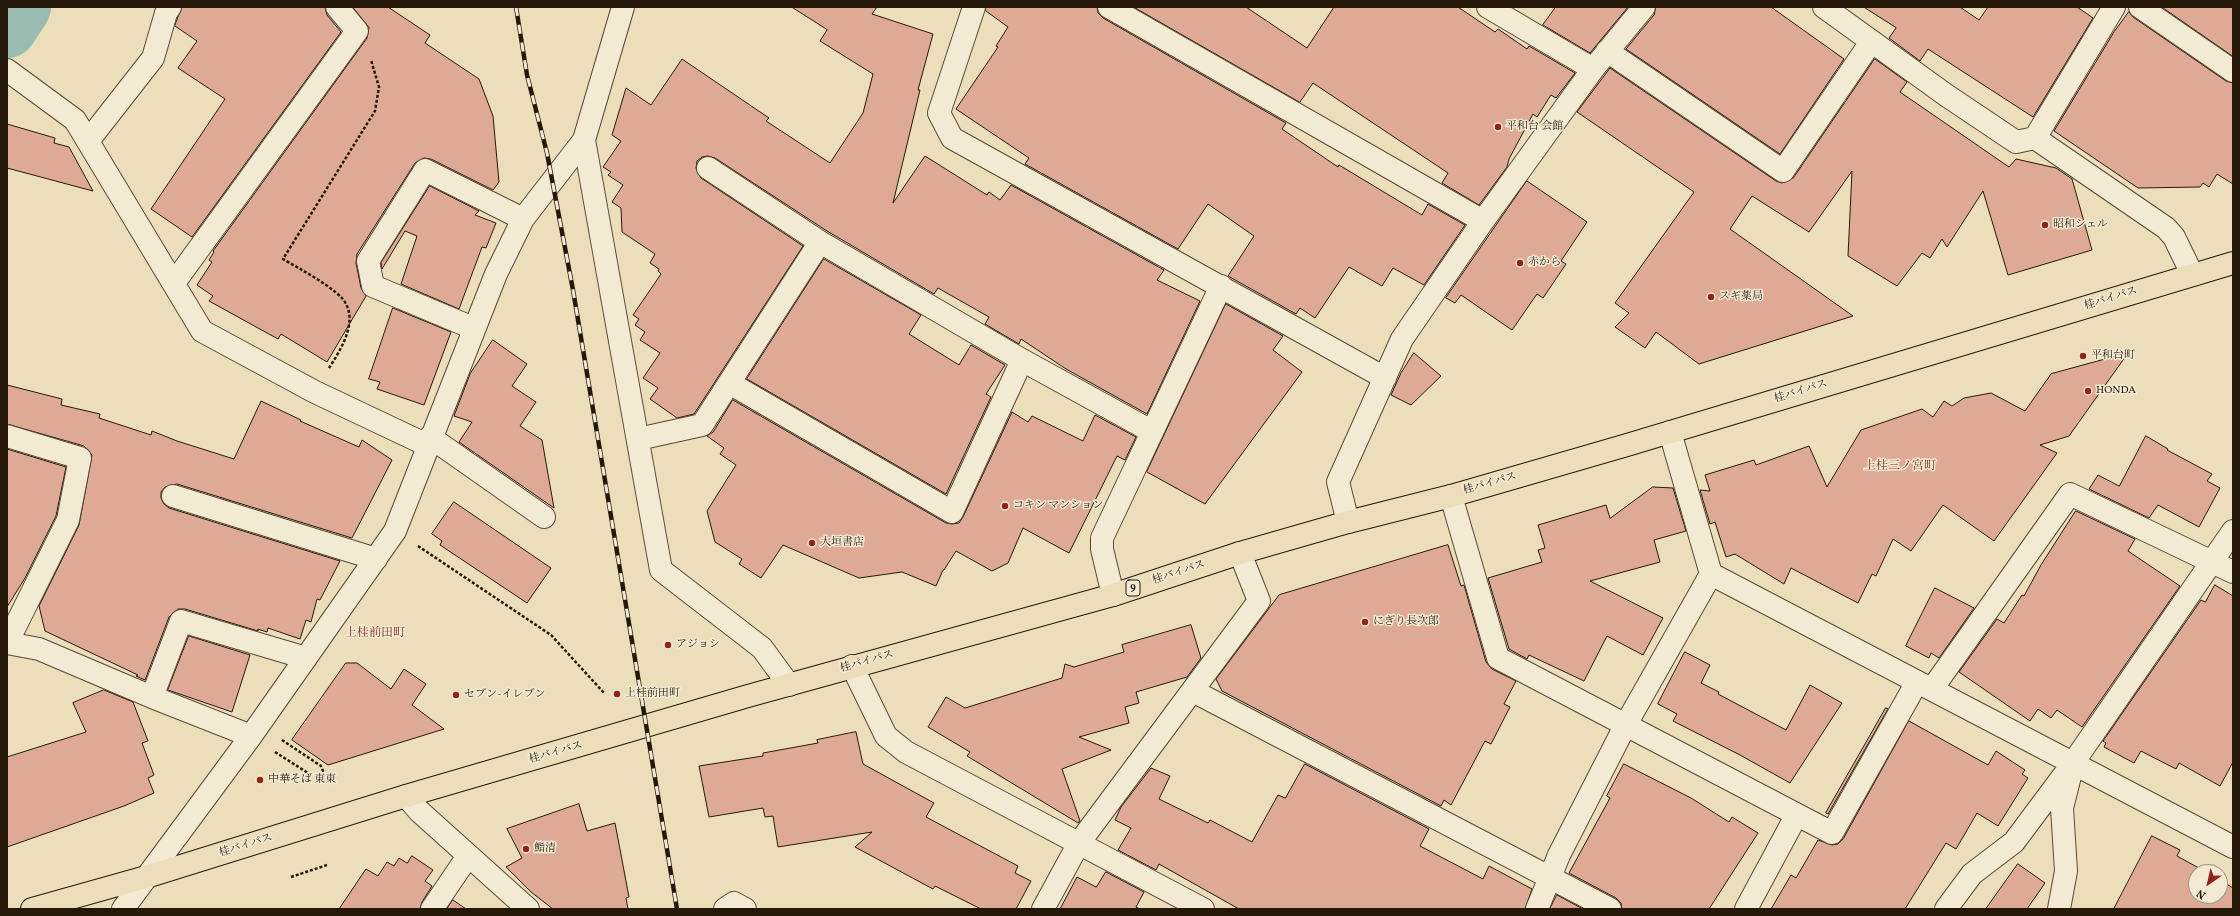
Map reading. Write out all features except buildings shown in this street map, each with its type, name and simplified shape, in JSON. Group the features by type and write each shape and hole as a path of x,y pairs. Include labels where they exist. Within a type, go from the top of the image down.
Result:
{"highway":[{"name":"桂バイパス","path":"32,909 146,877 406,796 852,666 1112,595 1240,554 1348,522 1451,496 1670,432 2192,274 2233,263"}],"street":[{"path":"88,141 153,58 166,13 170,7"},
{"path":"174,283 357,31 337,7"},
{"path":"123,909 255,730 394,531 473,328 523,219 584,140 623,7"},
{"path":"974,7 939,113 952,138 1385,378"},
{"path":"1109,7 1483,221"},
{"path":"1488,7 1593,69"},
{"path":"1348,522 1338,482 1402,339 1483,221 1593,69 1644,7"},
{"path":"1824,7 1946,95 2016,142 2036,138 2166,228 2174,236 2192,274"},
{"path":"2036,138 2114,7"},
{"path":"2140,7 2233,71"},
{"path":"1607,52 1783,171 1872,42"},
{"path":"7,70 75,120 202,331 315,392 429,441 544,517"},
{"path":"584,140 661,570 762,648 789,685"},
{"path":"708,168 820,242 1022,360 1151,431"},
{"path":"473,328 373,286 368,261 425,170 523,219"},
{"path":"638,439 702,425 731,384 820,242"},
{"path":"1112,595 1102,549 1102,538 1151,431 1221,286"},
{"path":"731,384 952,512 1022,360"},
{"path":"1670,432 1680,472 1711,574 2233,847"},
{"path":"7,436 80,458 68,520 7,643 39,649 152,697 255,730"},
{"path":"1451,496 1498,658 1796,816 1832,833 1924,685 2070,494 2233,572"},
{"path":"173,496 376,558"},
{"path":"1946,909 1972,874 2014,842 2073,763 2233,531"},
{"path":"1043,909 1079,843 1259,601 1240,554"},
{"path":"1537,909 1559,855 1625,726 1711,574"},
{"path":"152,697 181,621 306,658"},
{"path":"852,666 886,736 906,752 1203,909"},
{"path":"1193,691 1610,909"},
{"path":"2059,909 2066,871 2062,808 2073,763"},
{"path":"406,796 419,811 528,909"},
{"path":"1746,909 1796,816"},
{"path":"432,909 468,856"},
{"path":"726,909 734,903 745,909"}],"path":[{"path":"315,392 338,354 346,336 350,319 346,304 335,292 283,259 375,111 379,87 370,58 357,31"},
{"path":"394,531 551,635 605,694"},
{"path":"255,730 321,766 325,776"},
{"path":"276,752 308,773"},
{"path":"291,877 327,866"}],"waterway":[{"path":"7,28 21,7"}],"railway":[{"path":"516,7 527,75 547,153 573,290 677,909"}],"place":[{"name":"平和台 会館","path":"1498,127"},
{"name":"昭和シェル","path":"2045,225"},
{"name":"赤から","path":"1520,263"},
{"name":"スギ薬局","path":"1711,297"},
{"name":"平和台町","path":"2083,356"},
{"name":"HONDA","path":"2088,391"},
{"name":"コキン マンション","path":"1005,506"},
{"name":"大垣書店","path":"812,543"},
{"name":"にぎり長次郎","path":"1365,622"},
{"name":"アジョシ","path":"668,645"},
{"name":"上桂前田町","path":"617,694"},
{"name":"セブン-イレブン","path":"456,695"},
{"name":"中華そば 東東","path":"260,780"},
{"name":"鮨清","path":"526,849"}],"district":[{"name":"上桂三ノ宮町","path":"1900,467"},
{"name":"上桂前田町","path":"375,634"}]}
